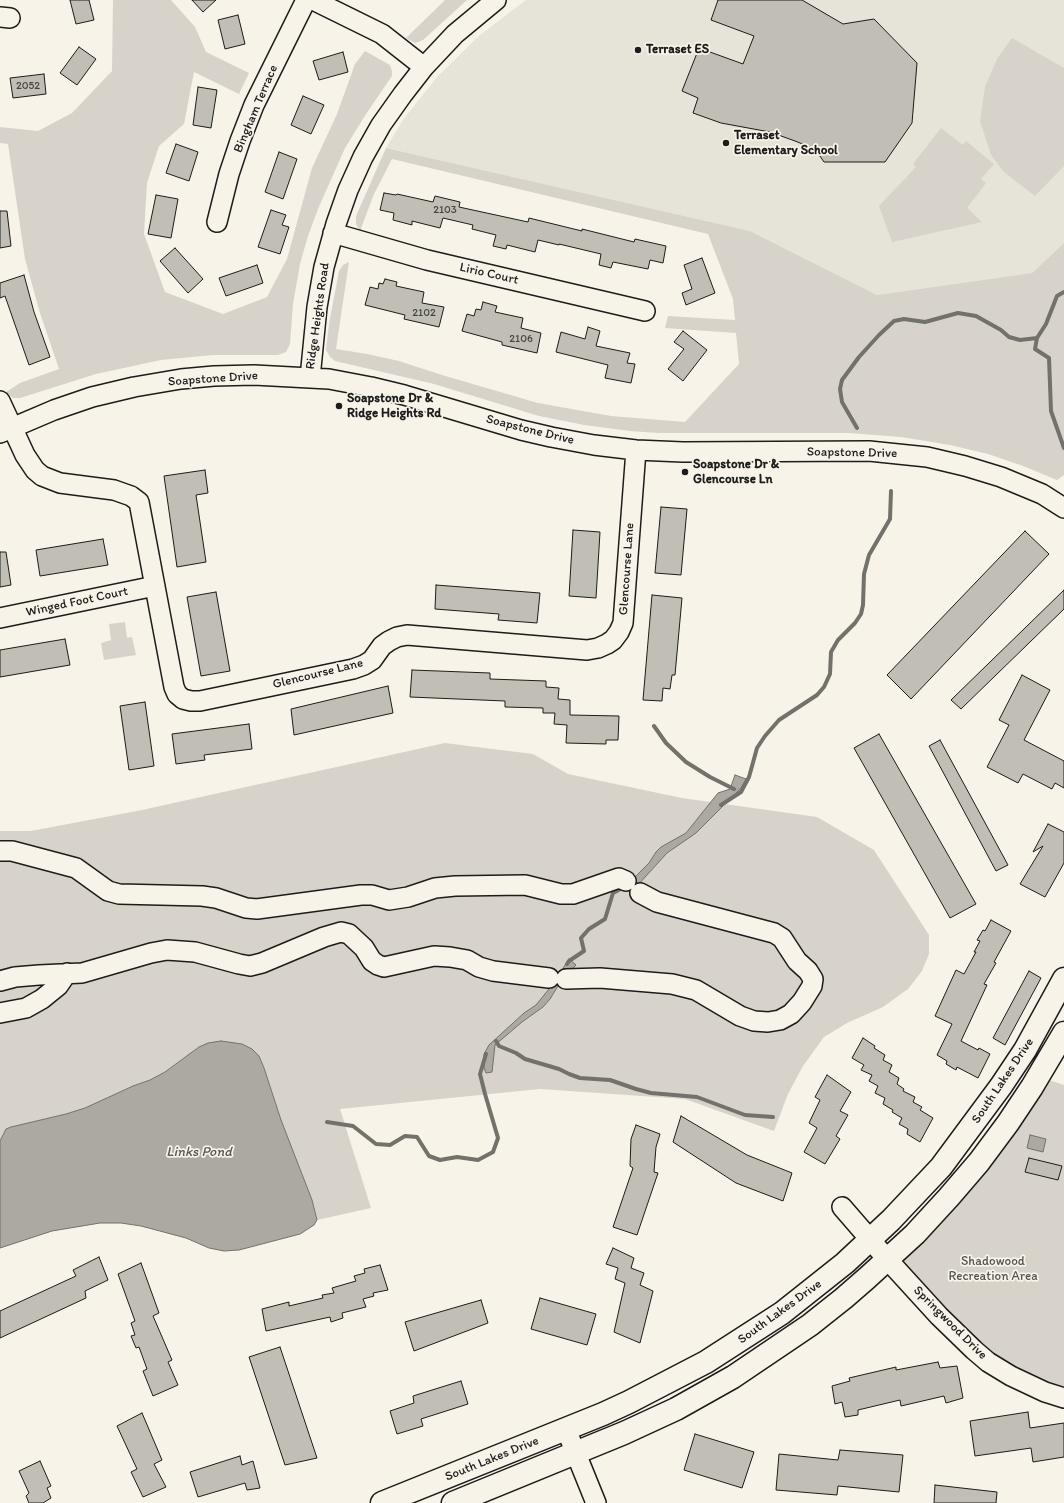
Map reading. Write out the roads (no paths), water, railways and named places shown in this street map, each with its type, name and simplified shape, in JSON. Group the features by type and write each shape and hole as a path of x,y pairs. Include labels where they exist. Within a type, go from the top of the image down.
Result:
{"main road":[{"name":"South Lakes Drive","path":"382,1503 603,1414 658,1389 734,1346 794,1304 845,1263 870,1240 941,1167 970,1130 1025,1050 1064,979"},
{"name":"South Lakes Drive","path":"453,1503 655,1419 733,1377 810,1325 844,1298 915,1234 949,1197 979,1162 1008,1123 1032,1087 1064,1033"}],"street":[{"name":"Bingham Terrace","path":"217,222 229,174 254,104 306,0"},
{"path":"313,0 382,34 424,67"},
{"name":"Ridge Heights Road","path":"310,378 317,307 324,267 333,232 348,190 363,157 386,118 424,67 455,34 496,0"},
{"name":"Lirio Court","path":"333,232 427,260 645,311"},
{"name":"Soapstone Drive","path":"6,430 54,410 92,397 181,379 261,375 310,378 350,383 404,395 551,437 594,445 636,450 683,452 869,451 939,459 996,475 1021,484 1064,508"},
{"path":"0,401 6,430"},
{"name":"Glencourse Lane","path":"6,430 30,463 42,476 60,483 114,490 131,496 140,502 174,687 177,694 183,699 191,701 200,701 364,666 372,660 382,646 397,637 407,635 587,650 598,648 613,640 623,623 636,450"},
{"name":"Winged Foot Court","path":"0,618 155,586"},
{"path":"0,851 12,851 76,868 108,891 119,894 209,897 246,908 258,909 362,895 372,895 389,900 408,897 435,888 456,886 525,885 562,894 573,894 619,878 657,902 774,933 782,938 797,961 808,971 813,979 812,986 802,1002 791,1014 780,1020 768,1022 754,1021 740,1016 696,990 672,984 600,978 557,979 493,970 479,967 467,960 434,956 384,967 372,961 364,948 349,934 341,932 324,937 262,963 250,966 195,952 167,950 151,953 95,970 15,977 0,981"},
{"path":"0,1013 26,1008 42,999 58,986 67,973"},
{"name":"Springwood Drive","path":"842,1207 887,1259 961,1338 988,1362 1011,1376 1045,1392 1064,1398"},
{"path":"566,1429 596,1503"}],"water":[{"path":"735,775 746,779 741,788 696,833 667,853 637,886 631,881 649,863 661,847 686,833 718,793 730,789"},
{"path":"569,959 576,965 561,981 550,999 543,1007 522,1022 495,1045 492,1072 486,1073 484,1068 484,1054 489,1045 524,1013 536,1005 553,984"},
{"name":"Links Pond","path":"221,1041 242,1044 252,1049 259,1056 281,1120 312,1200 317,1220 314,1225 300,1234 239,1250 224,1251 209,1248 186,1238 141,1226 121,1223 100,1223 52,1231 0,1248 0,1141 6,1129 85,1108 165,1072 199,1047 208,1043"},
{"path":"1030,1135 1046,1139 1043,1152 1027,1148"}],"waterway":[{"path":"1064,292 1057,296 1046,324 1037,338 1035,349 1049,358 1051,411 1064,448"},
{"path":"857,428 842,402 840,389 842,380 859,357 894,321 904,319 925,322 958,313 976,316 1001,330 1009,337 1020,340 1037,338"},
{"path":"721,805 741,792 749,777 757,748 765,736 779,720 817,695 824,687 830,674 831,652 838,640 855,623 861,614 863,605 864,574 869,555 890,519 891,491"},
{"path":"654,726 666,743 686,762 710,777 734,789"},
{"path":"567,964 584,951 581,938 589,929 605,919 613,893 624,887"},
{"path":"496,1041 499,1046 516,1053 525,1059 559,1069 580,1078 610,1080 651,1093 697,1097 745,1115 773,1117"},
{"path":"327,1122 353,1126 376,1144 390,1145 405,1136 417,1137 429,1156 440,1160 457,1157 478,1160 493,1152 498,1138 480,1074 486,1054"}],"place":[{"name":"Terraset ES","path":"638,50"},
{"name":"Terraset Elementary School","path":"726,143"},
{"name":"Soapstone Dr & Ridge Heights Rd","path":"339,406"},
{"name":"Soapstone Dr & Glencourse Ln","path":"685,472"}],"park label":[{"name":"Shadowood Recreation Area","path":"993,1270"}]}
